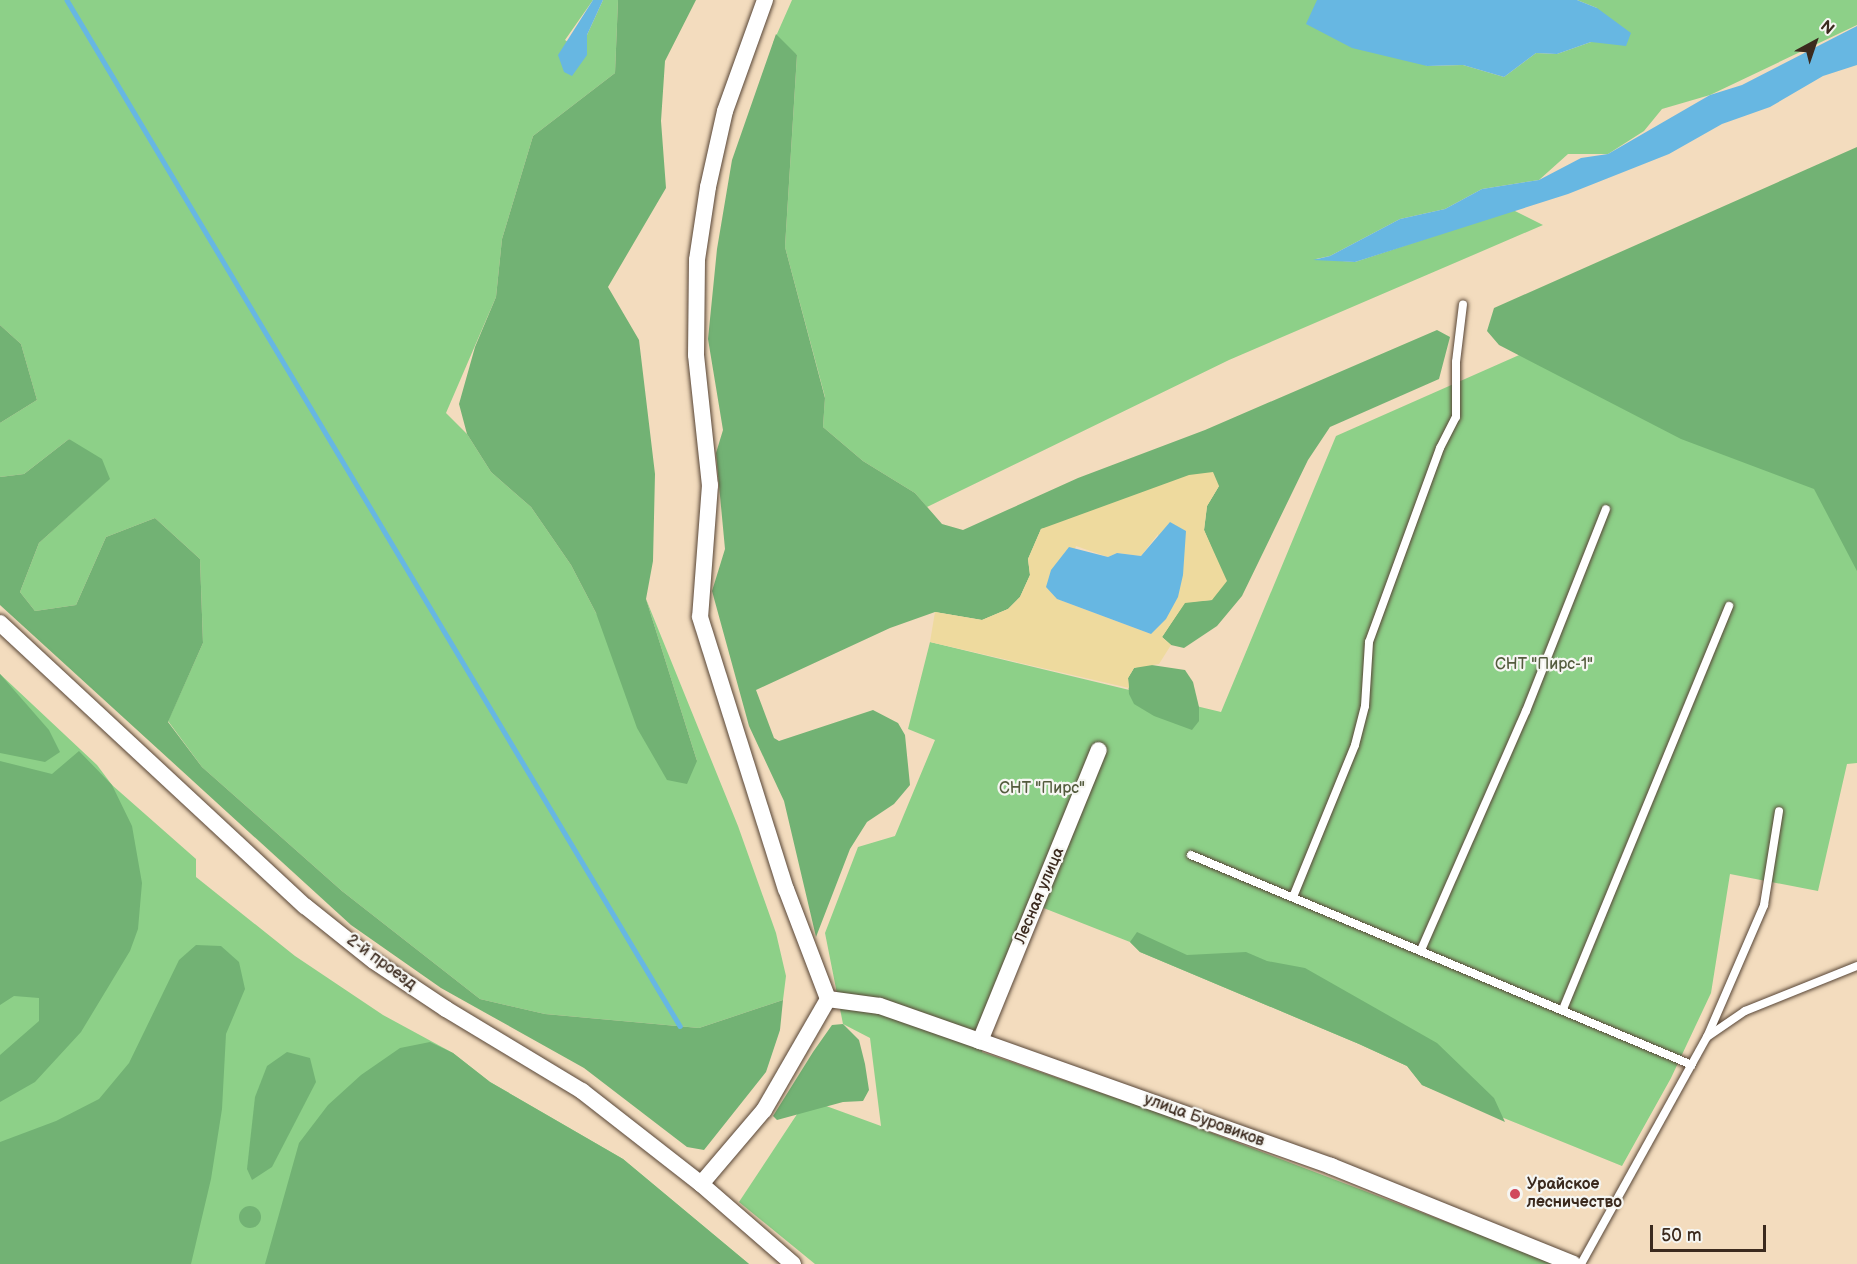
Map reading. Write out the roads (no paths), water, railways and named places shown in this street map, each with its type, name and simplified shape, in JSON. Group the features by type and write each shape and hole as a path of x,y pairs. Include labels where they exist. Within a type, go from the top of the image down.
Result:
{"street":[{"path":"701,1184 764,1110 828,999 786,889 700,617 710,485 696,355 697,260 708,187 725,111 765,0"},
{"name":"2-й проезд","path":"0,622 305,906 437,1003 582,1091 701,1184 793,1264"},
{"name":"Лесная улица","path":"980,1041 1099,750"},
{"name":"улица Буровиков","path":"828,999 880,1006 980,1041 1331,1166 1574,1264"}],"lane":[{"path":"1293,897 1355,745 1365,706 1369,642 1440,448 1456,417 1456,362 1463,304"},
{"path":"1421,950 1526,711 1606,509"},
{"path":"1563,1009 1729,606"},
{"path":"1581,1264 1707,1038 1764,905 1779,811"},
{"path":"1191,855 1692,1065"},
{"path":"1707,1038 1745,1011 1857,966"}],"water":[{"path":"593,0 603,0 587,35 587,55 572,76 564,72 558,55"},
{"path":"1317,0 1577,0 1597,8 1631,33 1626,46 1591,42 1557,54 1536,53 1504,77 1463,65 1427,66 1352,48 1306,24"},
{"path":"1857,26 1857,65 1823,76 1770,107 1722,124 1669,154 1568,194 1355,262 1313,260 1330,256 1400,219 1445,209 1482,189 1539,180 1581,158 1608,154 1710,95 1742,85"},
{"path":"1170,522 1186,531 1183,575 1178,597 1166,619 1151,634 1057,599 1046,587 1051,570 1069,547 1108,557 1117,553 1141,556"}],"waterway":[{"path":"67,0 680,1026"}],"place":[{"name":"Урайское лесничество","path":"1515,1194"}],"park label":[{"name":"СНТ \"Пирс-1\"","path":"1544,665"},
{"name":"СНТ \"Пирс\"","path":"1042,789"}]}
